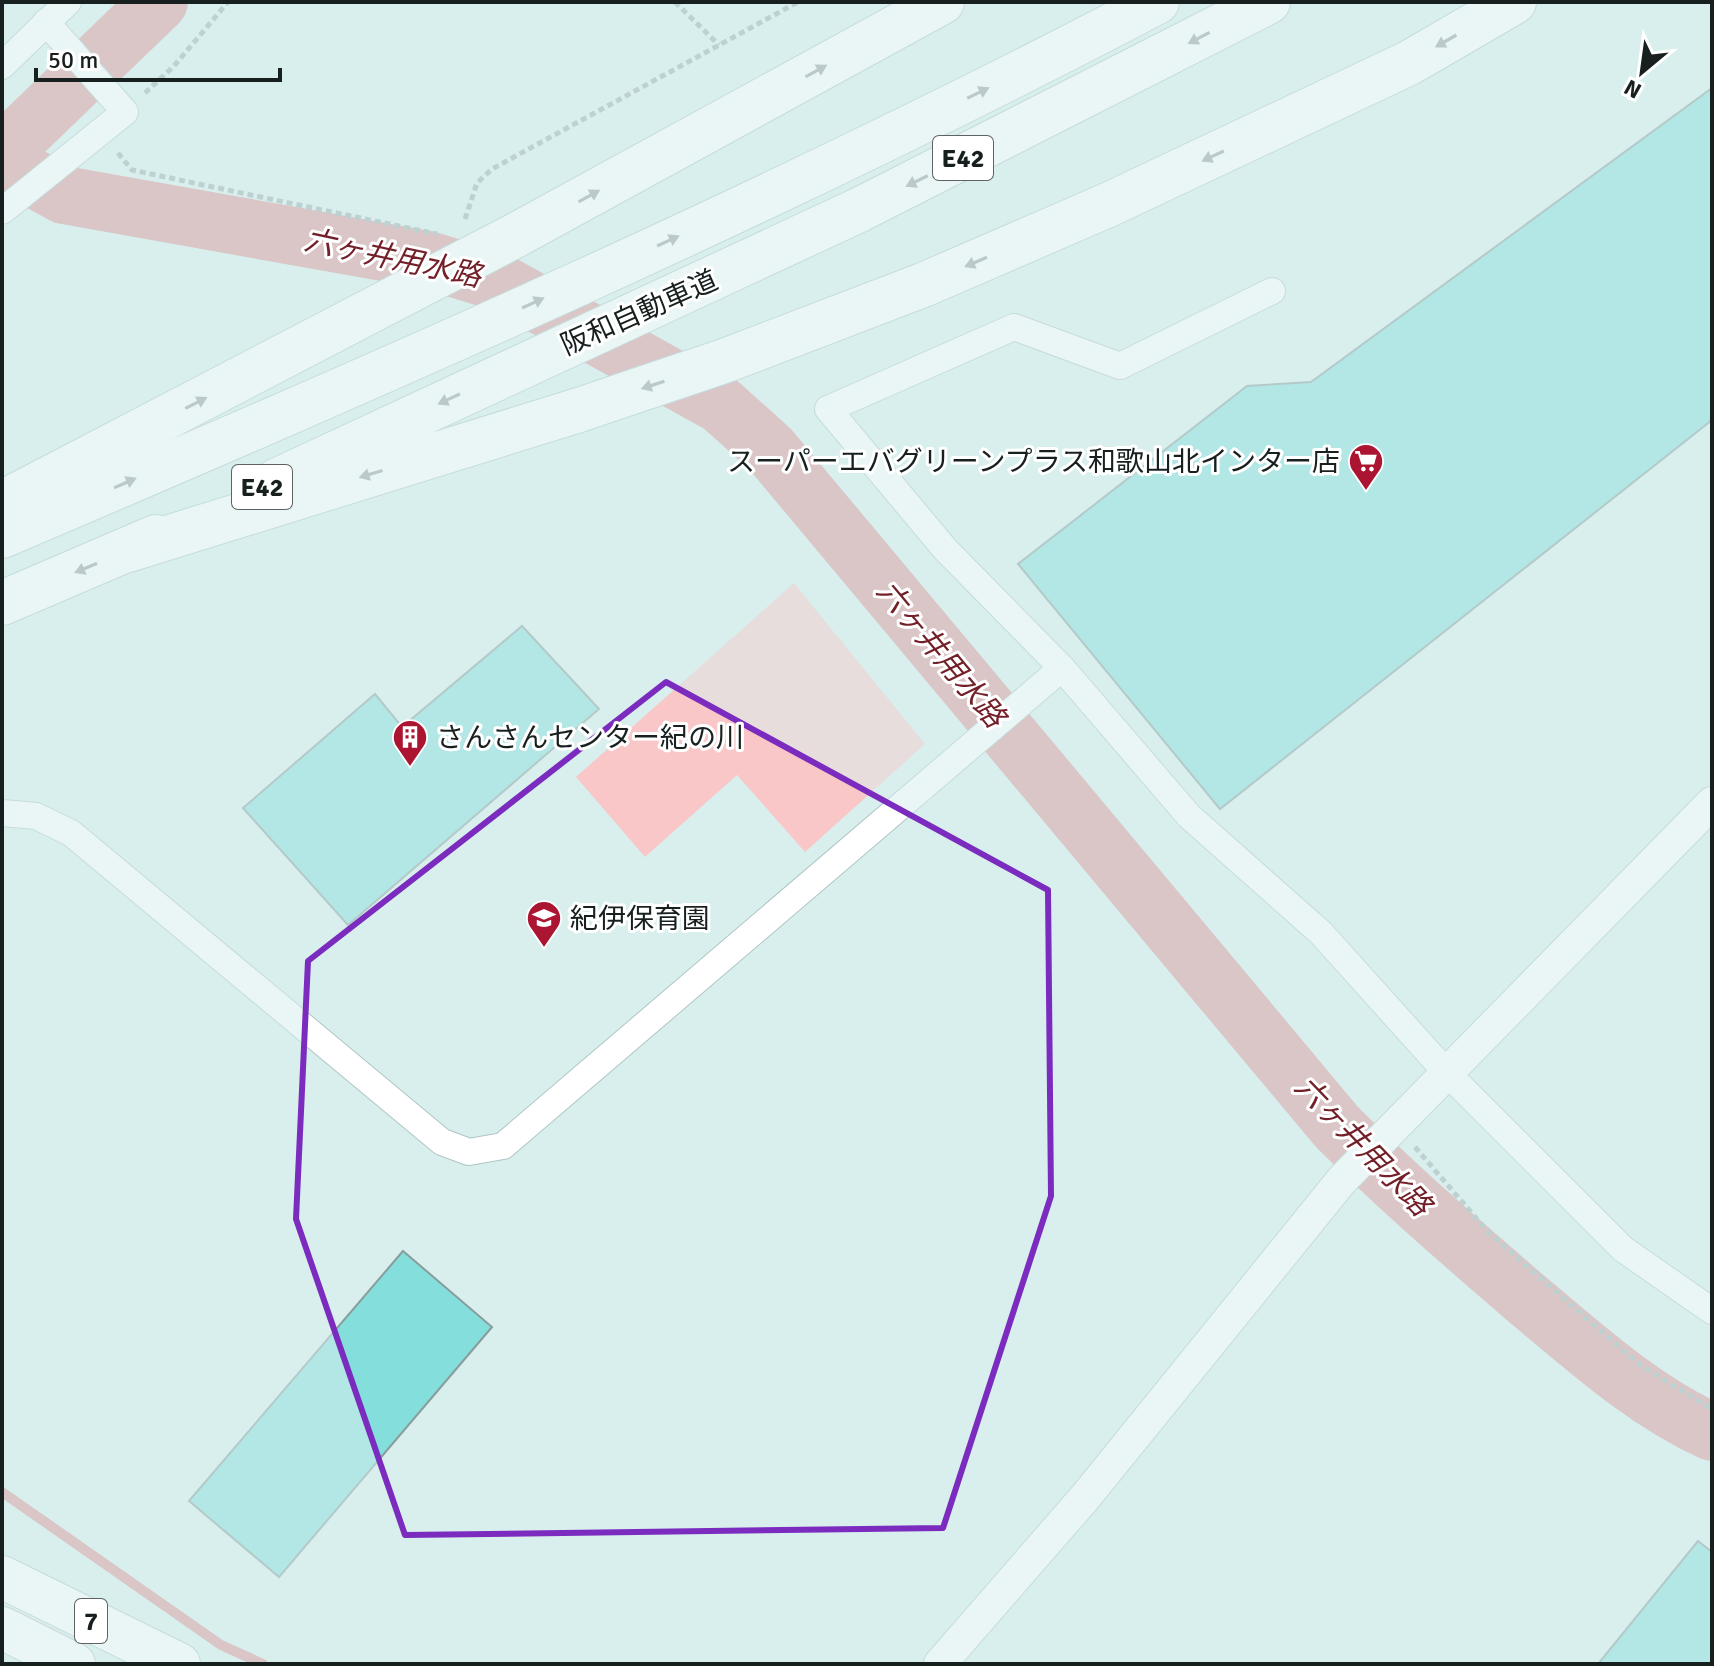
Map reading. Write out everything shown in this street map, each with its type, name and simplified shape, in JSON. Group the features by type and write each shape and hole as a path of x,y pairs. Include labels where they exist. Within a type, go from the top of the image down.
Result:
{"highway":[{"path":"2,503 520,233 942,2"},
{"name":"阪和自動車道","path":"2,536 468,333 820,171 1157,2"},
{"name":"阪和自動車道","path":"2,603 128,550 519,366 655,307 1016,131 1268,2"},
{"path":"128,550 579,410 727,360 923,285 1108,205 1409,63 1514,2"}],"main road":[{"name":"7","path":"2,1577 179,1664"},
{"name":"7","path":"2,1628 74,1664"}],"street":[{"path":"2,66 55,31 68,2"},
{"path":"3,210 101,132 122,108 55,31"},
{"path":"1272,291 1120,366 1014,327 828,409 945,549 1062,668 1189,816 1321,933 1446,1072 1623,1249 1712,1311"},
{"path":"2,813 36,816 71,833 442,1142 469,1152 503,1146 1062,668"},
{"path":"940,1664 1087,1495 1342,1180 1712,803"}],"path":[{"path":"122,108 174,66 228,2"},
{"path":"675,2 719,45"},
{"path":"463,224 477,183 492,169 798,2"},
{"path":"101,132 132,170 443,235"},
{"path":"1389,1130 1488,1232 1640,1365 1712,1409"}],"highlighted area":[{"path":"666,682 1048,890 1051,1196 943,1528 405,1535 296,1219 308,961"}],"shaded area":[{"path":"794,583 925,744 805,852 737,775 645,857 576,777"}],"building":[{"name":"スーパーエバグリーンプラス和歌山北インター店","path":"1712,88 1712,420 1220,809 1018,564 1247,386 1311,382"},
{"name":"さんさんセンター紀の川","path":"522,626 599,709 348,925 243,808 375,694 402,727"},
{"path":"403,1251 492,1327 279,1577 189,1501"},
{"path":"1698,1541 1712,1552 1712,1664 1598,1664"}],"waterway":[{"path":"2,153 159,2"},
{"name":"六ヶ井用水路","path":"2,161 64,195 428,260 499,282 721,405 770,449 1337,1127 1431,1215 1594,1355 1662,1405 1712,1432"},
{"path":"2,1492 221,1645 263,1664"}],"place":[{"name":"スーパーエバグリーンプラス和歌山北インター店","path":"1366,492"},
{"name":"さんさんセンター紀の川","path":"410,768"},
{"name":"紀伊保育園","path":"544,949"}]}
